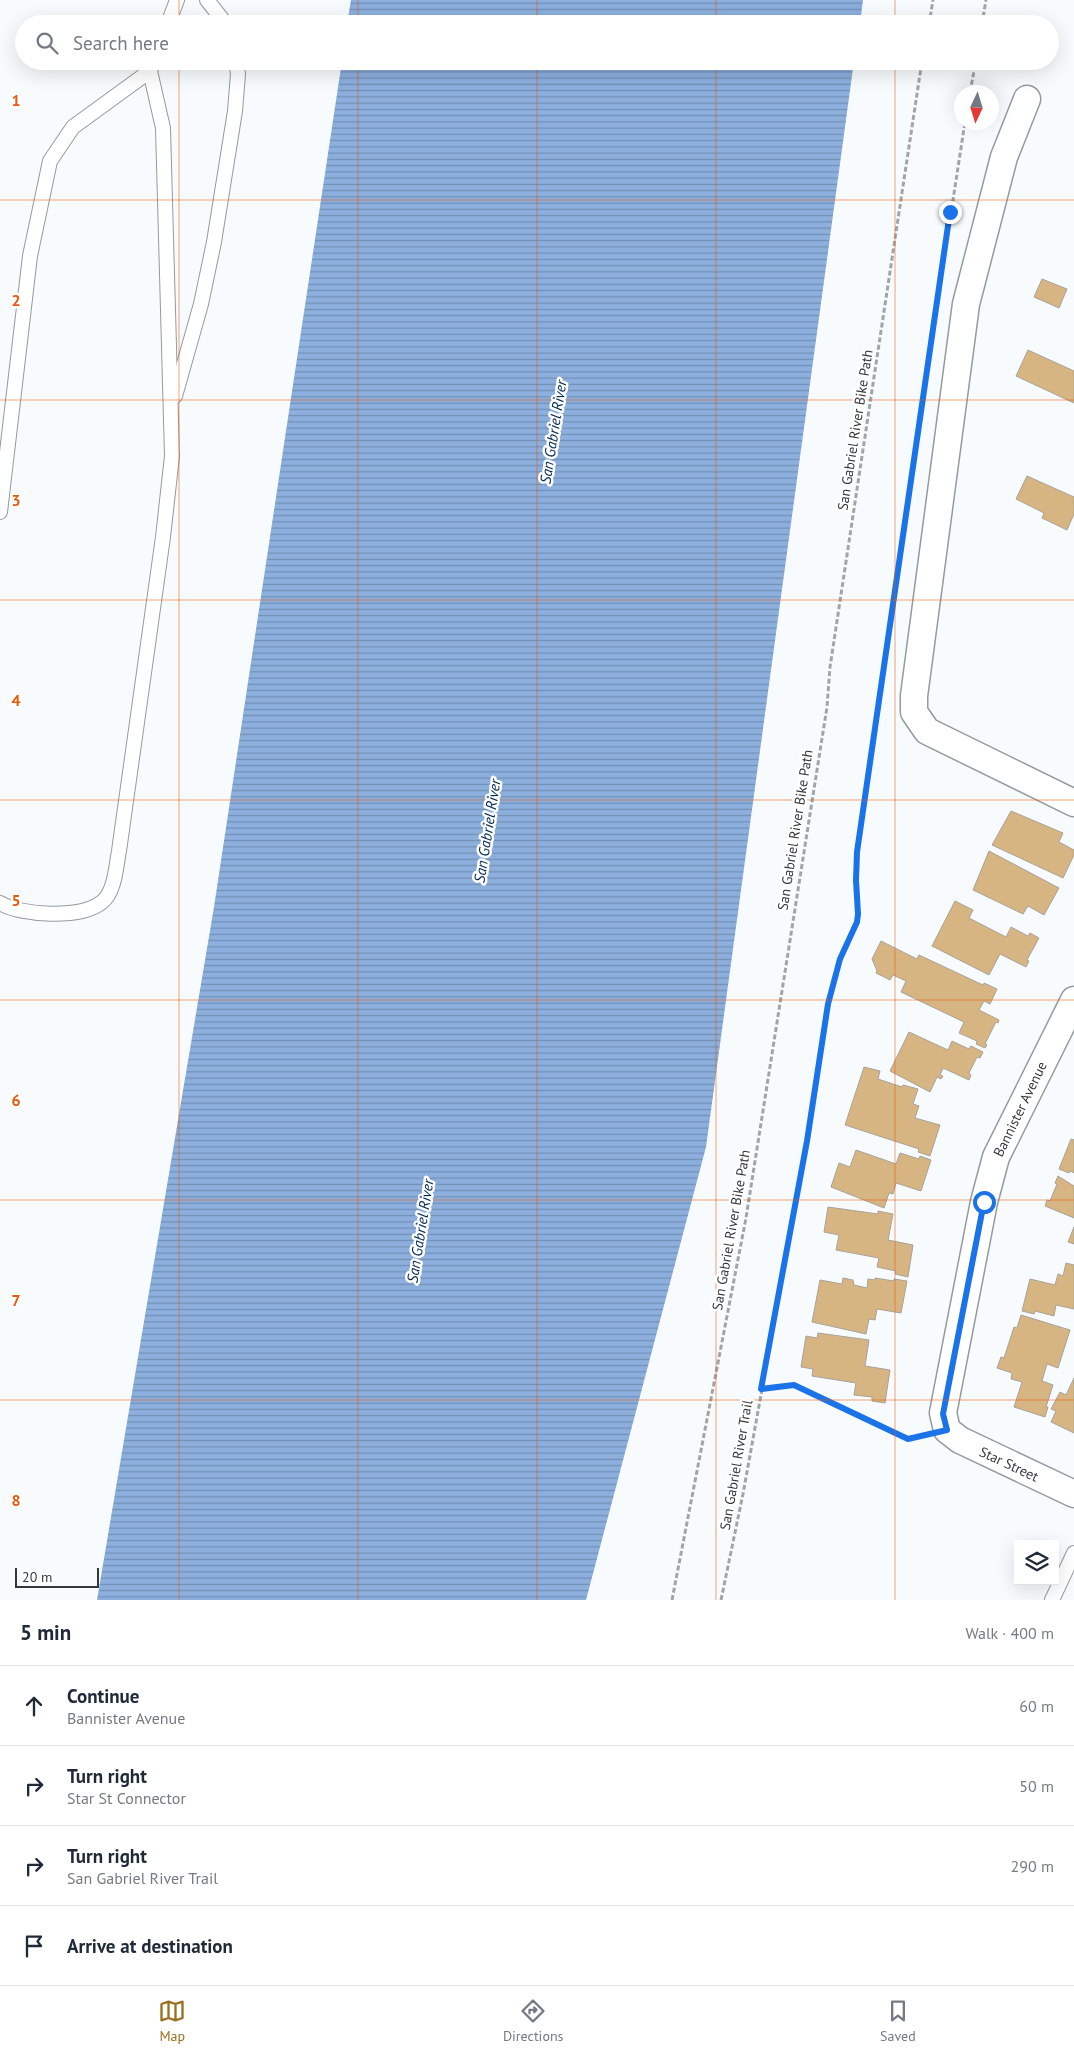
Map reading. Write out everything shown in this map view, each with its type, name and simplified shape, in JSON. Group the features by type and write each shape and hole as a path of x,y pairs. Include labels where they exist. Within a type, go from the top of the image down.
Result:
{"street":[{"path":"1027,99 1004,157 966,304 915,686 914,712 927,731 1074,803"},
{"name":"Bannister Avenue","path":"947,1430 943,1414 984,1202 996,1157 1074,1000"},
{"name":"Star Street","path":"947,1430 960,1440 1074,1494"}],"lane":[{"path":"171,15 177,0"},
{"path":"207,0 219,15"},
{"path":"0,512 30,256 50,161 73,126 147,70"},
{"path":"0,903 7,907 47,914 84,912 103,902 112,886 130,776 163,537 172,456 163,128 153,70"},
{"path":"170,412 201,304 214,242 234,111 237,70"},
{"path":"1052,1600 1074,1554"}],"path":[{"path":"930,15 932,0"},
{"path":"984,15 986,0"},
{"name":"San Gabriel River Bike Path","path":"672,1600 746,1218 827,707 833,648 921,70"},
{"path":"971,85 974,70"},
{"path":"938,299 964,130"},
{"name":"San Gabriel River Trail","path":"721,1600 743,1494 807,1141 828,1004 840,959 857,922 857,852 920,425"},
{"path":"761,1389 794,1385 908,1439 947,1430"}],"water":[{"path":"351,0 863,0 861,15 348,15"},
{"name":"San Gabriel River","path":"341,70 853,70 706,1147 586,1600 97,1600 214,907"}],"building":[{"path":"1042,279 1067,289 1059,308 1034,297"},
{"path":"1028,350 1074,371 1074,403 1016,376"},
{"path":"1027,476 1074,497 1074,514 1067,530 1042,518 1044,513 1016,499"},
{"path":"1011,811 1063,833 1059,842 1074,850 1074,855 1063,878 992,845"},
{"path":"989,851 1059,888 1044,915 1028,906 1023,914 973,890"},
{"path":"955,901 973,910 969,918 1006,937 1011,927 1028,936 1030,933 1039,938 1027,960 1029,961 1026,967 1000,954 989,975 932,946"},
{"path":"881,941 917,959 919,955 983,985 984,983 997,989 990,1004 984,1001 979,1010 999,1020 998,1023 996,1022 985,1044 987,1045 985,1048 976,1044 977,1041 959,1033 964,1022 901,992 906,981 893,975 890,980 876,973 877,971 872,959"},
{"path":"909,1032 948,1050 952,1041 969,1049 971,1046 983,1052 980,1058 977,1057 969,1073 971,1075 969,1080 943,1068 940,1075 943,1076 941,1079 937,1077 930,1092 890,1071"},
{"path":"864,1067 880,1071 878,1079 902,1087 903,1085 918,1089 913,1104 919,1106 915,1118 940,1125 930,1156 918,1152 919,1149 845,1125"},
{"path":"1071,1139 1074,1140 1074,1173 1059,1169"},
{"path":"856,1150 896,1164 900,1153 919,1159 920,1156 931,1160 921,1191 896,1183 893,1194 889,1193 884,1208 831,1187 839,1163 850,1167"},
{"path":"1058,1176 1074,1186 1074,1218 1045,1206 1047,1200 1050,1201"},
{"path":"828,1207 878,1214 878,1211 893,1214 888,1240 913,1245 908,1277 895,1274 896,1271 877,1267 879,1258 836,1250 839,1235 824,1232"},
{"path":"1074,1227 1074,1244 1068,1242"},
{"path":"1066,1263 1074,1265 1074,1309 1056,1305 1054,1316 1035,1311 1034,1314 1022,1311 1030,1279 1055,1285 1058,1274 1063,1276"},
{"path":"843,1278 853,1280 854,1285 867,1288 868,1279 907,1281 901,1313 877,1309 875,1320 869,1319 866,1334 812,1322 820,1280 842,1284"},
{"path":"1021,1315 1070,1330 1058,1368 1047,1364 1042,1381 1053,1385 1045,1417 1014,1407 1022,1382 1011,1379 1012,1373 997,1368 1001,1357 1004,1358 1014,1327 1017,1328"},
{"path":"818,1333 869,1340 865,1366 890,1370 885,1403 872,1401 872,1397 854,1395 856,1383 812,1376 813,1369 801,1367 806,1336 817,1338"},
{"path":"1074,1378 1074,1433 1051,1422 1056,1411 1051,1409 1060,1392 1066,1395"}],"route":[{"path":"950,212 857,852 857,922 840,959 828,1004 807,1141 761,1389 794,1385 908,1439 947,1430 943,1414 984,1202"}]}
